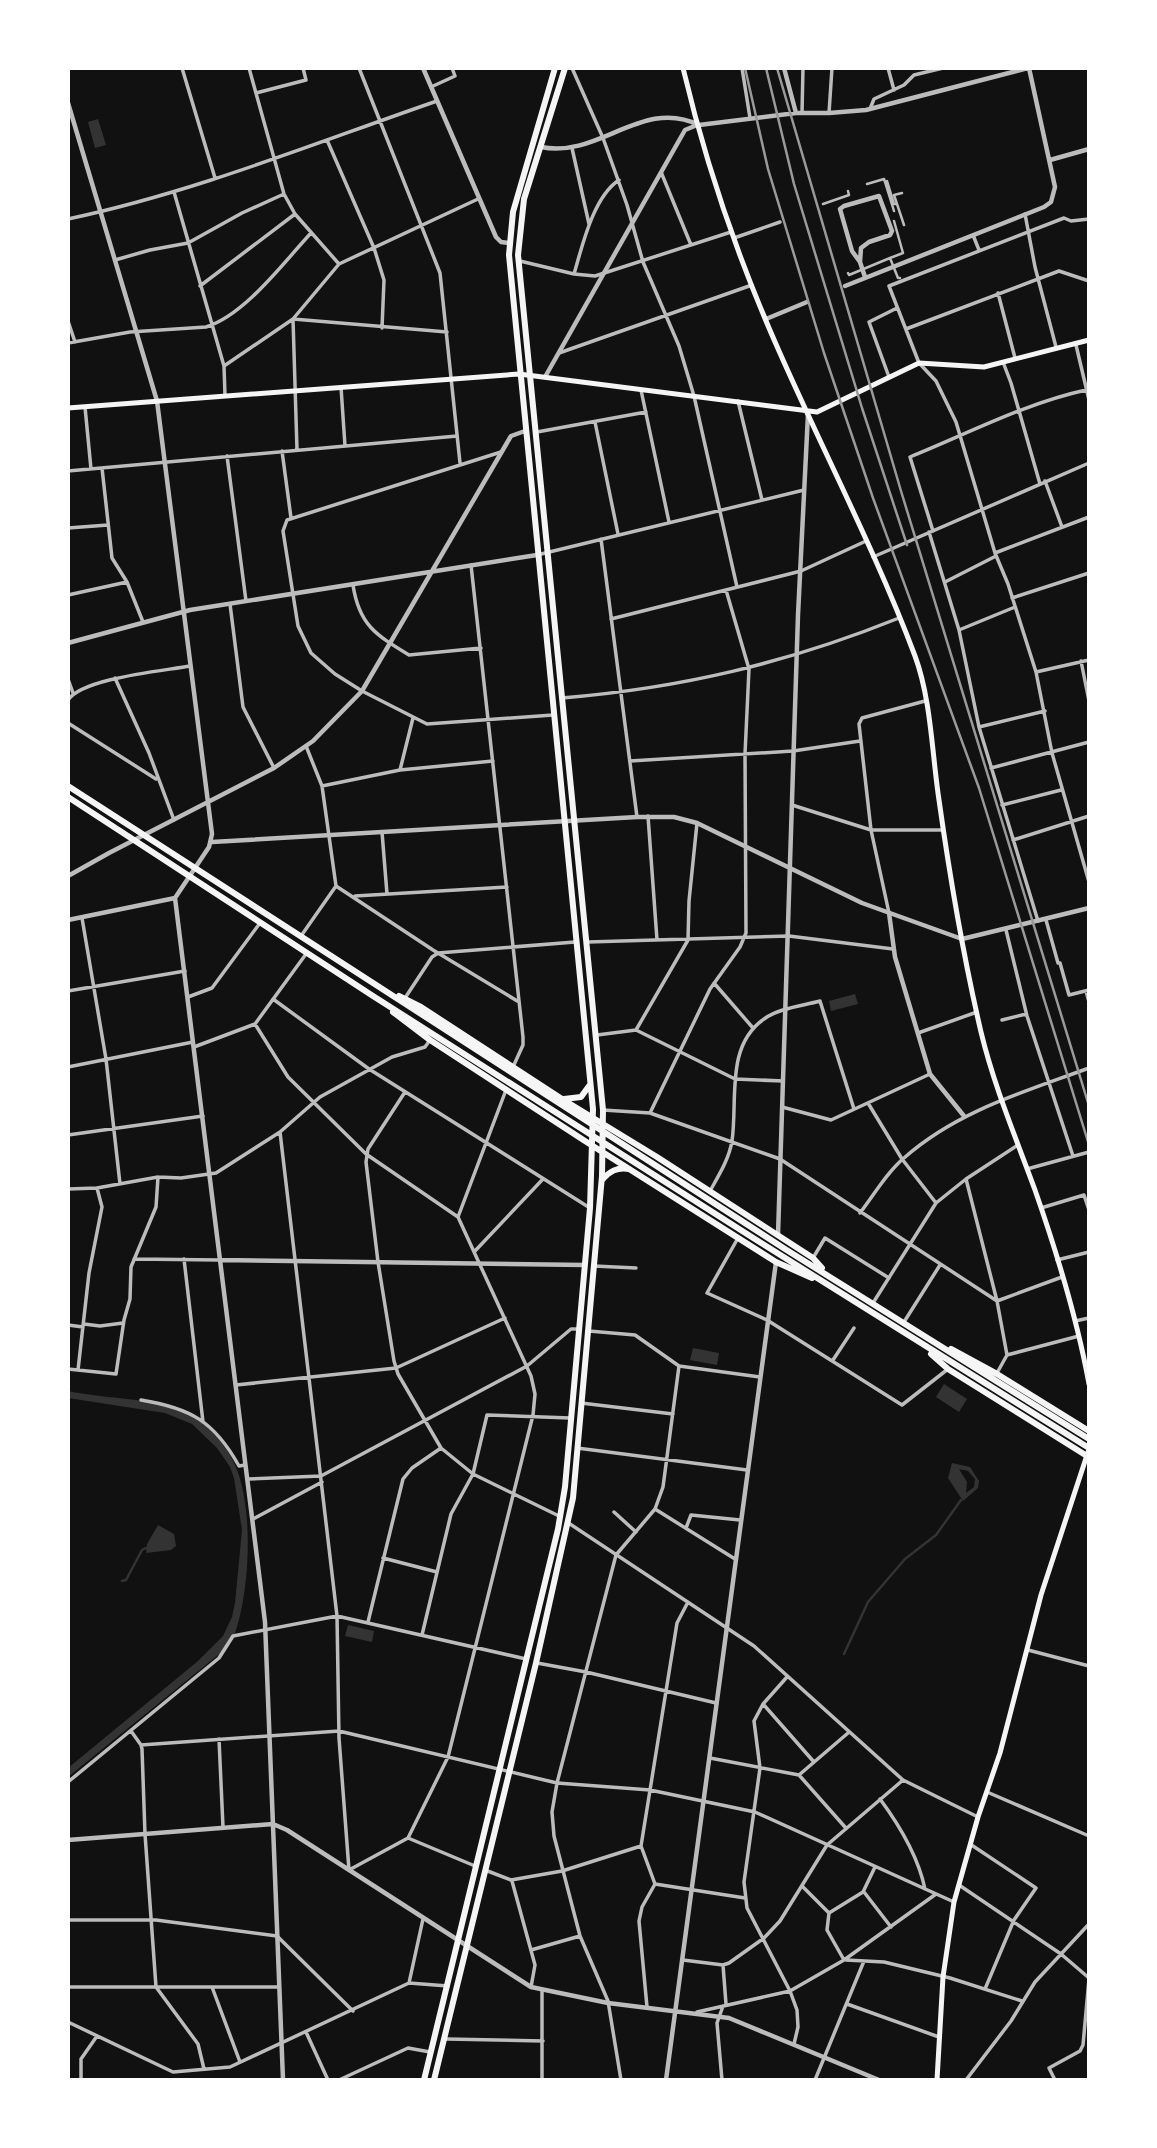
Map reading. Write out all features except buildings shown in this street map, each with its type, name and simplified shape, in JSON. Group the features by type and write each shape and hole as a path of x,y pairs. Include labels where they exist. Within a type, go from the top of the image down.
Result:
{"main road":[{"path":"424,2080 560,1517 590,1208 593,1119 590,1084 510,278 509,243 513,212 555,68"},
{"path":"434,2080 569,1524 589,1331 603,1153 604,1126 596,1035 517,244 524,199 565,68"},
{"path":"683,68 733,235 752,285 915,657 925,701 962,939 986,1052 1041,1208 1075,1321 1089,1384"},
{"path":"68,408 519,374 817,412 919,363 973,368 1089,340"},
{"path":"68,786 382,988 421,1007 593,1119 710,1191 813,1258 831,1276"},
{"path":"68,797 373,996 1088,1451 1041,1595 1028,1650 954,1902 943,1977 937,2080"},
{"path":"373,996 430,1040 603,1153 776,1262 826,1284"},
{"path":"404,1000 452,1035 760,1233 918,1331 997,1374 1089,1431"},
{"path":"562,1099 581,1097 590,1084"},
{"path":"628,1167 636,1146"},
{"path":"601,1181 613,1170 628,1167"},
{"path":"918,1331 954,1365 1089,1439"}],"street":[{"path":"181,68 215,178"},
{"path":"249,68 284,194 295,214 339,264"},
{"path":"256,93 306,80 303,68"},
{"path":"359,68 440,273 460,463"},
{"path":"431,87 455,76 452,68"},
{"path":"572,68 603,138 619,180 643,262 679,346 694,396 737,587"},
{"path":"741,68 750,119"},
{"path":"784,68 799,113"},
{"path":"799,113 803,68"},
{"path":"829,113 832,68"},
{"path":"888,68 894,90"},
{"path":"913,68 914,75"},
{"path":"870,109 874,99 894,90 914,75 943,68"},
{"path":"545,377 685,130 699,125 799,113 870,109 1028,68 1055,187 1052,200 1046,206 845,286"},
{"path":"425,69 496,237 501,242 517,244"},
{"path":"68,219 101,212 273,161 437,101"},
{"path":"68,103 157,401 208,803 212,842 175,898 265,1629 283,2080"},
{"path":"541,147 584,146 634,124 661,118 685,118 699,125"},
{"path":"327,140 374,248 384,280 383,327"},
{"path":"572,148 589,223"},
{"path":"1050,160 1089,149"},
{"path":"661,172 691,245"},
{"path":"867,184 884,178 894,204 897,204"},
{"path":"574,274 589,223 606,194 619,180"},
{"path":"885,182 894,211"},
{"path":"174,191 224,366 225,396"},
{"path":"822,204 849,195 848,191"},
{"path":"902,193 894,195 904,225"},
{"path":"116,260 188,243 242,213 284,194"},
{"path":"860,262 852,251 840,209 877,195 883,200 891,234 864,245 859,253 865,278"},
{"path":"224,366 293,319 339,264 478,199"},
{"path":"200,286 295,214"},
{"path":"1025,214 1056,347"},
{"path":"1089,219 1071,221 1064,218 889,286 919,363 936,381 950,407 996,555 1037,672 1052,753 1089,882"},
{"path":"848,274 903,253 894,221"},
{"path":"518,260 574,274 602,275 691,245 780,222"},
{"path":"68,343 137,332 211,325 256,294 311,233"},
{"path":"973,235 979,250"},
{"path":"890,258 900,278"},
{"path":"906,328 1059,271 1089,281"},
{"path":"559,353 752,285"},
{"path":"998,293 1016,358"},
{"path":"766,319 807,302"},
{"path":"889,377 869,322 897,308"},
{"path":"293,319 446,332"},
{"path":"293,319 297,450"},
{"path":"68,321 75,342"},
{"path":"1038,922 979,727 959,630 910,457 1020,412 1088,395 1075,342"},
{"path":"1003,362 1040,484"},
{"path":"341,387 345,446"},
{"path":"641,390 668,523"},
{"path":"737,401 762,500"},
{"path":"85,407 91,469"},
{"path":"535,432 646,412"},
{"path":"778,1236 793,751 808,412"},
{"path":"595,422 618,534"},
{"path":"68,876 274,768 306,746 339,717 362,691 391,644 511,436 525,431"},
{"path":"68,471 457,436"},
{"path":"282,451 291,518"},
{"path":"502,452 291,518 285,523 283,531 298,626 311,653 325,667 362,691 427,724 553,715"},
{"path":"227,456 246,601"},
{"path":"873,557 1089,463"},
{"path":"102,468 112,558 127,582 143,622"},
{"path":"1045,481 1062,527"},
{"path":"68,643 184,612 537,555 804,490"},
{"path":"944,582 996,555 1089,517"},
{"path":"68,528 108,525"},
{"path":"601,539 637,817"},
{"path":"611,619 801,571 866,541"},
{"path":"471,565 523,1041 513,1066"},
{"path":"1012,598 1089,573"},
{"path":"68,595 127,582"},
{"path":"353,585 365,622 372,631 409,655 481,648"},
{"path":"650,1113 714,983 745,937 745,754 749,669 726,590"},
{"path":"230,604 243,707 274,768"},
{"path":"959,630 1015,607"},
{"path":"561,698 621,693 749,669 797,656 899,618"},
{"path":"1037,672 1089,660"},
{"path":"1081,661 1089,701"},
{"path":"68,700 73,693 115,678 190,666"},
{"path":"115,678 149,753 174,820"},
{"path":"68,679 73,693"},
{"path":"925,701 862,718 859,724 860,741 870,830 889,913 893,948 930,1074 964,1116"},
{"path":"979,727 1045,711"},
{"path":"400,770 413,718"},
{"path":"68,723 158,780"},
{"path":"630,761 793,751 860,741"},
{"path":"991,768 1089,742"},
{"path":"301,936 336,886 322,786 306,746"},
{"path":"322,786 400,770 493,761"},
{"path":"1002,806 1062,790"},
{"path":"792,805 870,830 943,830"},
{"path":"212,842 648,816 674,817 697,823 746,845 862,903 962,939 1089,908"},
{"path":"648,816 657,940"},
{"path":"1013,840 1089,816"},
{"path":"636,1030 688,940 697,823"},
{"path":"382,832 387,894"},
{"path":"336,886 519,1002"},
{"path":"353,896 507,887"},
{"path":"68,920 175,898"},
{"path":"82,918 106,1059 120,1184"},
{"path":"1046,919 1069,995 1087,990 1089,1002"},
{"path":"188,997 212,988 261,922"},
{"path":"1006,930 1026,1014 1073,1156"},
{"path":"586,943 789,936 893,948"},
{"path":"404,1000 432,957 438,953 575,942"},
{"path":"68,1067 194,1044 255,1024 307,952"},
{"path":"68,990 184,971"},
{"path":"714,983 753,1028"},
{"path":"273,999 369,1069 590,1208"},
{"path":"710,1191 723,1169 732,1142 738,1055 753,1028 765,1018 820,1001 854,1109"},
{"path":"918,1033 977,1012"},
{"path":"1002,1020 1026,1014"},
{"path":"255,1024 288,1077 366,1154 458,1217 527,1366 535,1394 533,1415 449,1757 408,1838 349,1870"},
{"path":"596,1035 636,1030 735,1079 783,1081"},
{"path":"68,1189 97,1188 158,1177 181,1178 216,1173 279,1132 315,1102 392,1056 425,1047 430,1040"},
{"path":"860,1213 902,1159 945,1127 1002,1100 1089,1068"},
{"path":"782,1107 831,1120 930,1074"},
{"path":"458,1217 506,1090"},
{"path":"405,1092 366,1154 378,1262 396,1368 441,1448 473,1474 560,1517 754,1646 902,1780 978,1817"},
{"path":"868,1103 902,1159 936,1203"},
{"path":"603,1110 650,1113 780,1159 997,1301"},
{"path":"68,1135 203,1116"},
{"path":"279,1132 337,1616 339,1731 349,1870"},
{"path":"873,1303 936,1203 966,1179 1018,1145"},
{"path":"1027,1169 1089,1152"},
{"path":"68,1368 116,1374 123,1323 130,1298 131,1266 156,1207 158,1177"},
{"path":"475,1251 543,1179"},
{"path":"966,1179 997,1301 1007,1355 997,1374"},
{"path":"78,1370 89,1273 102,1206 97,1188"},
{"path":"1041,1208 1084,1195 1089,1210"},
{"path":"738,1238 707,1293 767,1320 902,1405 954,1365"},
{"path":"813,1258 825,1238 889,1278"},
{"path":"1057,1260 1089,1252"},
{"path":"134,1259 584,1265"},
{"path":"184,1259 203,1422"},
{"path":"666,2080 776,1262"},
{"path":"904,1322 940,1265"},
{"path":"594,1266 636,1268"},
{"path":"997,1301 1062,1277"},
{"path":"236,1385 396,1368 506,1318"},
{"path":"1075,1321 1089,1318"},
{"path":"68,1325 100,1326 123,1323"},
{"path":"833,1360 854,1328"},
{"path":"247,1479 321,1476 527,1366 571,1329 579,1329"},
{"path":"589,1331 635,1335 680,1366 760,1377"},
{"path":"1007,1355 1079,1336"},
{"path":"621,2080 608,2003 580,1936 552,1826 557,1783 616,1555 654,1509 663,1487 680,1366"},
{"path":"141,1400 180,1408 203,1422 221,1439 239,1466 245,1465"},
{"path":"582,1403 673,1413"},
{"path":"422,1635 451,1514 473,1474 487,1415 571,1418"},
{"path":"368,1622 403,1479 412,1468 441,1448"},
{"path":"578,1448 747,1470"},
{"path":"252,1520 322,1482"},
{"path":"654,1509 736,1559"},
{"path":"614,1512 636,1532"},
{"path":"685,1528 691,1515 740,1520"},
{"path":"383,1558 437,1572"},
{"path":"647,2008 639,1921 642,1907 655,1884 641,1846 677,1623 688,1602"},
{"path":"68,1782 219,1658 233,1636 337,1616 526,1659"},
{"path":"1028,1650 1089,1666"},
{"path":"536,1663 716,1703"},
{"path":"787,1678 763,1704 754,1721 760,1768 744,1882 747,1908 797,2010 798,2027 794,2044"},
{"path":"763,1704 814,1762"},
{"path":"131,1731 141,1745 156,1987 198,2044 204,2069"},
{"path":"141,1745 339,1731 557,1783 650,1790 755,1812 954,1902"},
{"path":"799,1775 848,1733"},
{"path":"219,1739 223,1827"},
{"path":"709,1758 799,1775 845,1827"},
{"path":"682,1960 723,1965 764,1938 780,1921 827,1845 902,1780"},
{"path":"987,1792 1089,1836"},
{"path":"880,1799 898,1823 921,1871 925,1889"},
{"path":"68,1840 273,1824 287,1830 531,1987 608,2003 718,2016 742,2022 879,2080"},
{"path":"408,1838 475,1866"},
{"path":"970,1844 1036,1888 1014,1920 985,1989"},
{"path":"485,1870 512,1880 562,1871 641,1846"},
{"path":"829,1913 863,1892 876,1867"},
{"path":"512,1880 535,1965 531,1987"},
{"path":"655,1884 745,1898"},
{"path":"959,1885 1014,1920 1089,1978 1083,2045 1080,2051 1049,2068 1055,2080"},
{"path":"802,1886 829,1913"},
{"path":"863,1892 891,1927"},
{"path":"695,2013 790,1991 844,1960 936,1894"},
{"path":"829,1913 827,1930 844,1960"},
{"path":"409,1983 423,1919"},
{"path":"68,1920 151,1920 277,1936 353,2011"},
{"path":"966,2080 1011,2021 1022,2001 1089,1924"},
{"path":"531,1950 580,1936"},
{"path":"844,1960 884,1962 1022,2001"},
{"path":"815,2080 864,1961"},
{"path":"722,2080 718,2016 725,2005 723,1965"},
{"path":"68,2022 176,2072 230,2067 409,1983 448,1986"},
{"path":"68,1987 278,1987"},
{"path":"212,1987 240,2062"},
{"path":"542,1991 542,2080"},
{"path":"847,2004 939,2037"},
{"path":"306,2032 328,2080"},
{"path":"81,2080 81,2059 97,2036"},
{"path":"443,2039 542,2041"},
{"path":"339,2080 408,2048 430,2052"},
{"path":"176,2072 178,2080"}],"shaded area":[{"path":"98,119 106,145 95,148 88,122"},
{"path":"855,994 858,1004 831,1011 829,1001"},
{"path":"693,1348 719,1353 717,1365 690,1360"},
{"path":"944,1384 967,1399 959,1412 936,1397"},
{"path":"68,1391 171,1407 192,1416 207,1427 220,1441 235,1465 245,1503 248,1549 240,1615 235,1633 223,1651 68,1777 68,1768 198,1661 223,1636 235,1603 242,1530 230,1467 217,1448 192,1424 165,1413 68,1398"},
{"path":"952,1463 970,1467 979,1481 978,1488 963,1501 948,1478","holes":["959,1469 968,1471 975,1479 974,1487 966,1493 967,1482"]},
{"path":"158,1525 174,1534 176,1546 171,1550 146,1553 147,1544"},
{"path":"348,1625 374,1631 372,1642 345,1636"}],"waterway":[{"path":"844,1654 868,1602 905,1559 936,1535 961,1500"},
{"path":"122,1581 126,1580 142,1550 146,1548"}],"railway":[{"path":"745,68 768,169 824,353 873,498 979,788 1089,1145"},
{"path":"766,68 794,184 907,545"},
{"path":"777,68 901,491 1089,1106"}]}
